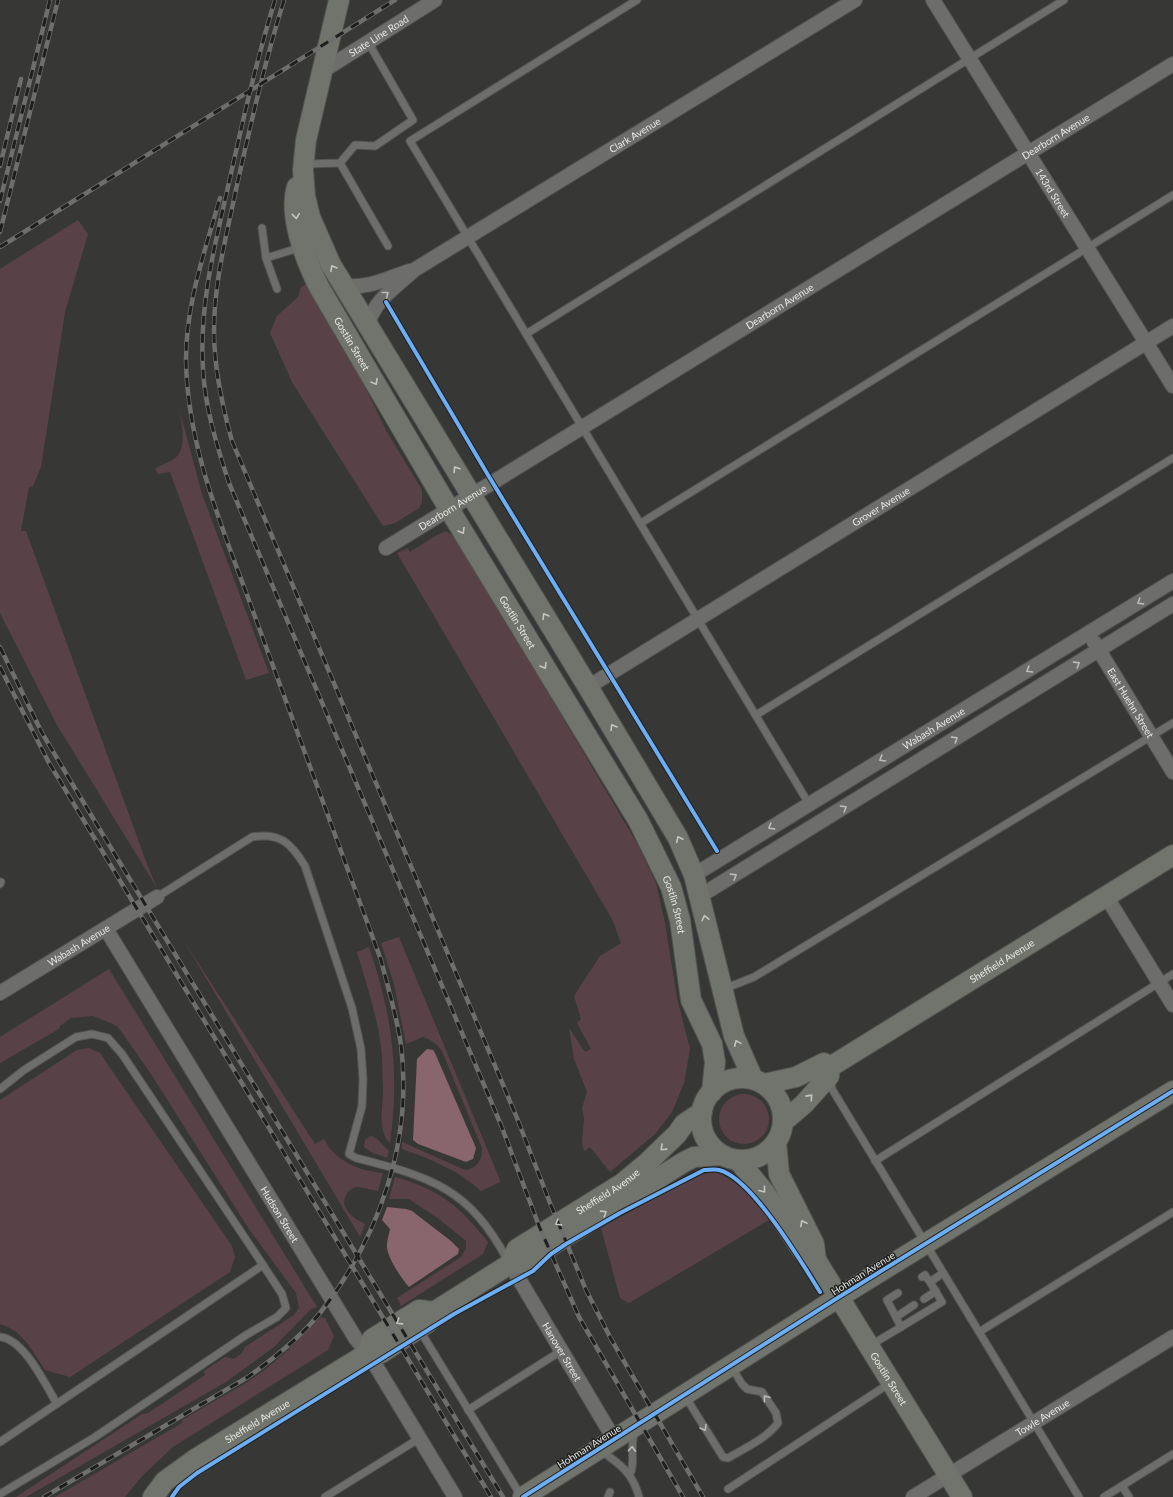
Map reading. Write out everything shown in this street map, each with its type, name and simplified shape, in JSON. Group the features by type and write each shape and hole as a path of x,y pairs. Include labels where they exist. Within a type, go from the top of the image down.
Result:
{"main road":[{"name":"Gostlin Street","path":"339,0 306,140 304,164 305,196 310,217 331,264 367,325 668,818 694,875 734,1036 758,1081"},
{"name":"Gostlin Street","path":"304,164 294,195 296,220 311,271 319,287 449,509 651,844 671,887 680,920 691,1000 712,1044 715,1062 712,1092"},
{"name":"Sheffield Avenue","path":"758,1081 796,1077 824,1063 830,1067 1173,855"},
{"path":"684,1124 697,1096 702,1075 703,1058 694,1022 691,1000"},
{"path":"783,1122 804,1104 829,1076 830,1067"},
{"path":"741,1078 758,1081 779,1100 783,1122 776,1142 770,1149 755,1158 730,1157 712,1147 705,1137 702,1125 702,1112 705,1102 719,1084 741,1078"},
{"name":"Hohman Avenue","path":"531,1495 606,1444 730,1365 1173,1091"},
{"name":"Sheffield Avenue","path":"510,1264 518,1249 623,1183 647,1163 677,1134 684,1124 702,1112"},
{"name":"Gostlin Street","path":"776,1142 779,1174 814,1244 816,1260"},
{"name":"Sheffield Avenue","path":"153,1497 166,1481 197,1458 368,1353 381,1353 427,1323 434,1312 510,1264 525,1262 694,1157 730,1157"},
{"name":"Gostlin Street","path":"730,1157 765,1193 802,1250 816,1260 962,1497"},
{"path":"368,1353 372,1339 419,1310 434,1312"}],"street":[{"name":"State Line Road","path":"321,72 435,0"},
{"name":"Clark Avenue","path":"367,325 373,309 383,296 395,288 414,270 855,0"},
{"name":"143rd Street","path":"933,0 1173,386"},
{"name":"Dearborn Avenue","path":"386,548 1173,64"},
{"name":"Clark Avenue","path":"344,286 358,287 376,285 389,278 414,270"},
{"name":"Grover Avenue","path":"588,687 1173,326"},
{"name":"Wabash Avenue","path":"694,875 1089,634 1173,581"},
{"name":"Wabash Avenue","path":"700,896 1173,604"},
{"name":"East Huehn Street","path":"1089,634 1173,772"},
{"path":"1106,896 1173,1005"},
{"name":"Wabash Avenue","path":"0,993 157,897"},
{"name":"Hudson Street","path":"106,929 356,1339 368,1353 455,1497"},
{"name":"Hanover Street","path":"510,1264 562,1351 606,1444"},
{"name":"Towle Avenue","path":"913,1497 1173,1337"}],"lane":[{"path":"637,0 410,141 810,804"},
{"path":"526,334 1064,0"},
{"path":"340,163 354,145 375,146 414,120 368,42"},
{"path":"304,164 340,163"},
{"path":"340,163 388,246"},
{"path":"641,523 1173,195"},
{"path":"262,228 266,258 277,289"},
{"path":"266,258 304,246"},
{"path":"756,715 1173,458"},
{"path":"722,990 754,977 1173,723"},
{"path":"157,897 252,837 263,835 274,836 292,847 305,866 352,1008 358,1035 363,1079 362,1106 348,1154 356,1158 424,1177 454,1194 480,1218 498,1241 510,1264"},
{"path":"875,1161 1173,974"},
{"path":"0,1089 24,1070 76,1037 92,1034 108,1038 122,1054 263,1264 282,1294 286,1308 277,1317 246,1336 95,1437 0,1494"},
{"path":"830,1067 832,1088 1079,1497"},
{"path":"979,1332 1173,1212"},
{"path":"0,1442 263,1264"},
{"path":"930,1282 943,1273"},
{"path":"870,1346 942,1302 925,1275 922,1277"},
{"path":"924,1299 936,1291"},
{"path":"898,1293 888,1300 901,1327"},
{"path":"896,1317 914,1305"},
{"path":"419,1329 468,1410 531,1495"},
{"path":"0,1337 15,1343 25,1353 57,1404"},
{"path":"468,1410 562,1351"},
{"path":"684,1395 723,1457 728,1458 755,1442 773,1429 778,1423 776,1414 762,1392 747,1389 730,1365"},
{"path":"728,1489 892,1382"},
{"path":"630,1474 632,1471 633,1435 638,1424"},
{"path":"326,1497 420,1438"},
{"path":"606,1444 620,1464 630,1474 639,1497"},
{"path":"1104,1497 1173,1454"},
{"path":"1122,1486 1129,1497"}],"shaded area":[{"path":"78,220 88,234 65,312 41,467 33,486 29,487 21,531 26,531 148,867 157,888 57,725 0,613 0,269"},
{"path":"306,284 357,371 387,432 422,490 422,502 419,508 395,523 383,526 293,384 270,333 277,316 298,297 301,287"},
{"path":"180,412 202,494 269,673 246,680 170,472 158,474 155,469 175,458 179,454 183,436"},
{"path":"446,531 458,540 638,845 656,883 665,923 677,998 690,1049 684,1083 672,1112 655,1134 610,1172 590,1147 584,1151 582,1142 584,1118 582,1108 587,1092 574,1059 569,1028 585,1052 591,1049 577,1023 581,1019 574,996 600,956 621,943 612,919 397,553 408,548 410,552 435,536"},
{"path":"399,937 500,1180 500,1182 481,1191 454,1171 402,1149 402,1142 465,1170 478,1163 482,1148 442,1051 434,1042 423,1037 406,1044 394,984 381,943"},
{"path":"184,941 315,1144 324,1139 334,1153 349,1164 365,1170 383,1173 378,1191 359,1187 351,1189 346,1195 344,1203 345,1206 351,1215 365,1224 360,1237"},
{"path":"369,947 383,996 392,1044 394,1092 390,1143 383,1131 382,1124 382,1052 377,1023 357,952"},
{"path":"109,969 317,1307 311,1309 274,1347 226,1382 26,1497 16,1497 142,1414 148,1413 205,1375 204,1371 225,1357 234,1359 241,1354 245,1347 294,1315 299,1308 296,1293 249,1229 151,1074 118,1027 93,1016 71,1018 60,1026 59,1029 0,1063 0,1037"},
{"path":"89,1048 100,1053 232,1246 235,1257 230,1272 70,1377 45,1370 27,1342 15,1331 0,1324 0,1100 77,1050"},
{"path":"427,1049 433,1050 435,1053 476,1148 473,1159 466,1162 418,1144 413,1140 417,1059"},
{"path":"739,1094 749,1094 762,1101 769,1114 769,1124 762,1137 749,1144 739,1144 730,1140 723,1133 719,1124 719,1114 723,1105 730,1098"},
{"path":"371,1136 376,1138 389,1151 387,1158 371,1152 364,1147 365,1140"},
{"path":"714,1172 738,1185 758,1205 769,1220 629,1303 620,1298 601,1228 694,1176"},
{"path":"395,1177 425,1188 448,1201 468,1218 488,1242 483,1254 401,1306 397,1298 461,1257 466,1248 466,1241 439,1219 409,1199 389,1199"},
{"path":"387,1207 412,1211 451,1241 459,1249 458,1254 409,1287 395,1267 387,1250 387,1241 390,1229 382,1220"},
{"path":"321,1317 325,1318 334,1336 328,1350 173,1447 142,1476 125,1497 55,1497 182,1423 182,1420 246,1383 285,1353"}],"railway":[{"path":"0,201 50,0"},
{"path":"0,232 58,0"},
{"path":"275,0 255,70 213,255 205,300 202,346 204,384 216,441 229,483 501,1125 539,1226 579,1317 683,1497"},
{"path":"284,0 264,69 225,239 216,294 214,331 215,359 222,400 232,441 517,1118 586,1290 611,1339 703,1497"},
{"path":"0,247 395,0"},
{"path":"0,166 21,79"},
{"path":"44,1497 248,1377 286,1348 304,1331 320,1313 341,1284 375,1221 387,1187 396,1152 402,1117 403,1081 401,1045 395,1013 381,960 222,527 201,461 193,428 188,394 186,359 189,318 197,277 220,198"},
{"path":"0,647 42,733 503,1497"},
{"path":"0,667 48,761 491,1497"}],"cycle path":[{"path":"386,302 488,475 717,851"},
{"path":"523,1497 839,1297 1173,1091"},
{"path":"172,1497 179,1487 197,1473 454,1314 533,1271 551,1254 566,1244 620,1213 704,1170 719,1170 732,1176 746,1188 761,1204 775,1223 820,1292"}]}
